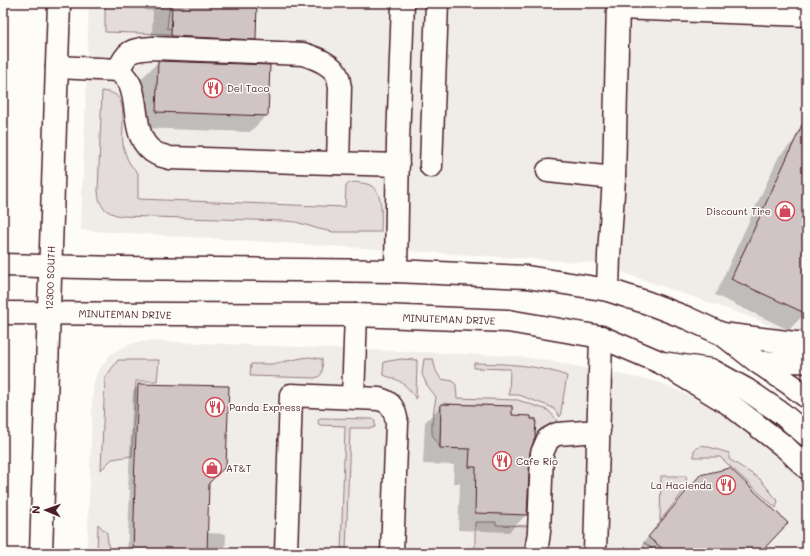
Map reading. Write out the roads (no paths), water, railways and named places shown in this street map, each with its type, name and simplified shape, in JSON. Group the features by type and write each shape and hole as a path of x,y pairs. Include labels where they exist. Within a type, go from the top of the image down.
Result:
{"main road":[{"name":"12300 SOUTH","path":"41,553 59,3"},
{"path":"396,271 403,3"},
{"path":"431,166 437,3"},
{"path":"608,290 614,178 618,5 807,15"},
{"path":"118,70 126,55 132,51 146,49 303,54 316,58 332,69 338,77 340,87 338,163"},
{"path":"57,67 118,70 131,86 136,102 136,118 140,133 147,146 157,154 169,158 398,165"},
{"path":"548,171 614,178"},
{"path":"3,265 396,271 526,277 608,290 654,305 722,334 759,363 807,397"},
{"name":"MINUTEMAN DRIVE","path":"3,313 49,312 117,314 356,315 508,321 601,337 662,363 728,403 785,447 807,468"},
{"path":"353,397 356,315"},
{"path":"722,334 795,343 807,343"},
{"path":"595,553 601,337"},
{"path":"759,363 807,362"},
{"path":"662,363 711,370 781,413 807,435"},
{"path":"286,553 292,395 379,399 387,401 396,415 397,423 392,553"},
{"path":"536,553 539,532 542,453 548,439 557,434 599,431"}],"place":[{"name":"Del Taco","path":"213,88"},
{"name":"Discount Tire","path":"785,211"},
{"name":"Panda Express","path":"215,407"},
{"name":"Cafe Rio","path":"502,461"},
{"name":"AT&T","path":"212,468"},
{"name":"La Hacienda","path":"726,485"}]}
